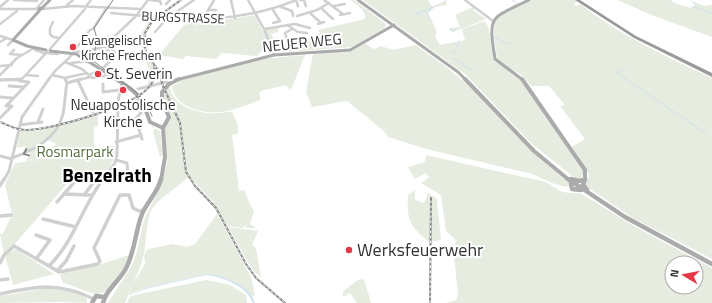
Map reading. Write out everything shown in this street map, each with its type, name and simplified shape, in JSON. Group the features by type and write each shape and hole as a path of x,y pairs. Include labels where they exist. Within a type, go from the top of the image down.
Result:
{"highway":[{"path":"577,0 635,37 712,74"},
{"path":"581,0 637,36 712,74"}],"main road":[{"path":"50,0 40,9 13,40 34,49 67,52 75,51 89,62 135,91 142,99 150,122 161,126 166,125 169,117 160,98 163,91 170,84"},
{"path":"357,0 392,28 403,31 470,83 526,142 587,192 646,229 712,264"},
{"path":"357,0 392,28 434,54"},
{"path":"528,0 499,14 491,21 491,32 496,61 520,76 531,90 586,170 586,177 583,186 587,192"},
{"name":"NEUER WEG","path":"170,84 186,77 273,54 350,50 392,28"},
{"path":"8,38 18,35"},
{"path":"103,303 104,297 117,283 126,269 134,249 138,226 144,210 160,184 164,166 161,126"},
{"path":"567,177 578,181 584,180"},
{"path":"567,177 572,184 572,189 587,192"},
{"path":"578,185 584,180"},
{"path":"93,301 100,295 104,297"}],"street":[{"path":"0,8 8,0"},
{"path":"14,0 37,1"},
{"path":"40,9 44,0"},
{"path":"67,5 73,0"},
{"path":"20,81 60,38 92,0"},
{"path":"104,67 114,58 115,53 112,47 114,37 149,0 160,1 160,4"},
{"path":"166,4 170,0"},
{"path":"155,32 169,17 194,0"},
{"path":"203,19 214,0"},
{"path":"231,0 234,18"},
{"path":"248,0 264,29 273,54"},
{"path":"296,0 298,6"},
{"name":"BURGSTRASSE","path":"111,14 203,19 234,18 273,10 296,0"},
{"path":"300,0 304,0 306,6"},
{"path":"324,0 334,6 341,15 350,13"},
{"path":"465,0 491,21"},
{"path":"297,16 310,13 329,3"},
{"path":"334,6 345,4"},
{"path":"0,8 18,10 86,7 141,9"},
{"path":"4,190 1,186 9,171 23,114 52,75 75,51 107,7"},
{"path":"281,7 292,11 293,16"},
{"path":"321,8 332,19"},
{"path":"0,24 18,10"},
{"path":"208,10 216,10"},
{"path":"273,10 280,21 273,23"},
{"path":"310,13 322,23 318,24"},
{"path":"53,22 50,28 50,34 60,38"},
{"path":"264,29 298,24 310,28"},
{"path":"287,25 306,33"},
{"path":"288,43 285,33 292,28"},
{"path":"0,36 13,40 8,46"},
{"path":"82,41 114,37"},
{"path":"0,42 8,38"},
{"path":"75,51 112,47"},
{"path":"70,64 89,62 112,47"},
{"path":"0,74 12,65 21,55 34,49"},
{"path":"14,50 10,54 21,55"},
{"path":"48,51 58,54"},
{"path":"65,62 89,75 99,78 110,75"},
{"path":"0,64 12,65"},
{"path":"67,83 78,81 101,70"},
{"path":"26,75 38,76"},
{"path":"52,75 65,78 89,75"},
{"path":"0,156 12,158 39,147 49,138 59,123 67,83 65,78"},
{"path":"0,118 10,106 13,98 26,86 28,82 1,81"},
{"path":"14,81 8,87 26,86"},
{"path":"78,81 93,112"},
{"name":"NEUER WEG","path":"138,89 164,82 170,84"},
{"path":"117,106 119,90 122,83"},
{"path":"104,84 103,92 119,90"},
{"path":"0,97 13,98"},
{"path":"49,266 62,253 91,195 116,160 118,109 142,99"},
{"path":"118,123 135,119 141,113 138,106"},
{"path":"20,125 40,122 43,109"},
{"path":"36,114 42,113"},
{"path":"135,119 142,139"},
{"path":"116,142 140,135"},
{"path":"116,160 127,163 128,175 148,175"},
{"path":"84,195 101,171"},
{"path":"57,202 82,172"},
{"path":"64,194 91,195"},
{"path":"0,263 2,255 13,247 58,271 99,263 94,248 120,195 129,195 133,208 139,211 144,210"},
{"path":"0,216 11,215"},
{"path":"43,219 76,227"},
{"path":"36,236 50,240 36,259"},
{"path":"58,271 66,261 74,246"},
{"path":"0,280 8,280"},
{"path":"0,294 33,287 58,286 81,291 93,301"}],"green space":[{"path":"350,0 354,0 386,24 385,28 352,47 274,53 265,30 278,27 278,32 271,34 277,43 288,45 299,43 320,34 318,30 365,19 363,10"},
{"path":"363,0 428,0 432,7 446,0 447,5 435,7 428,13 436,30 435,37 440,45 465,40 462,29 485,21 489,29 494,60 518,77 584,172 581,179 576,179 531,143 465,74"},
{"path":"532,0 575,0 577,2 574,4 576,6 580,4 627,36 712,78 712,259 633,218 584,185 589,177 589,174 572,147 585,139 560,106 565,105 549,86 531,86 523,76 499,62 497,58 494,33 497,19 508,11"},
{"path":"617,0 671,0 674,3 691,8 695,5 690,0 704,6 712,5 712,37 654,16"},
{"path":"473,7 476,9 473,10 486,19 453,32 449,30 450,28 460,27 455,15"},
{"path":"255,15 266,38 263,40 266,46 257,56 222,53 216,59 186,56 183,59 159,55 184,25 195,22 196,20 224,20"},
{"path":"153,17 155,17 147,29 144,39 145,47 153,68 153,76 149,85 147,86 151,73 142,51 141,38 147,25"},
{"path":"366,43 374,49 381,46 393,50 416,45 464,82 528,147 555,172 570,183 571,186 567,187 557,185 532,174 426,149 388,137 384,131 347,101 312,107 306,92 313,54 352,50"},
{"path":"305,55 292,88 289,89 286,85 261,91 259,93 261,100 230,110 205,112 190,108 178,100 172,87 181,80 262,59"},
{"path":"173,84 170,87 172,94 182,105 189,109 205,113 232,112 238,125 238,134 232,135 239,191 244,190 254,211 250,224 256,228 246,228 246,225 243,228 227,226 213,202 189,176 160,200 152,209 149,218 144,254 138,273 125,303 108,303 131,267 136,255 144,220 162,183 167,162 165,129 171,116 162,97 164,91 167,94 166,89"},
{"name":"Rosmarpark","path":"98,113 98,126 94,127 94,150 114,146 115,150 112,163 106,173 78,171 14,245 4,254 0,234 3,234 12,214 5,185 15,163 41,160 26,161 31,151 43,144 51,148 56,144 48,140 59,124"},
{"path":"56,126 48,139 22,153 26,146 17,148 20,131 36,131"},
{"path":"155,128 160,131 163,156 160,156 153,132"},
{"path":"426,155 546,182 562,192 582,194 632,225 688,255 664,255 664,295 704,295 704,264 712,268 712,303 446,303 456,300 458,295 454,255 456,240 446,231 441,195 421,183 429,177 426,173 415,179 408,167 425,162"},
{"path":"415,190 415,200 424,203 428,193 437,199 441,240 429,242 413,226 408,211 408,195"},
{"path":"217,214 251,277 255,294 253,297 238,284 226,278 207,274 145,288 129,295 129,291 145,264 144,255 148,249 173,244 187,247 195,244"},
{"path":"228,227 258,231 252,245 256,248 261,278 252,269"},
{"path":"16,249 54,274 13,285 5,255"},
{"path":"129,255 124,267 113,285 102,293 93,294 63,283 60,276 63,272 98,265"},
{"path":"364,279 371,303 357,303 350,293 343,297 343,291 358,280"},
{"path":"206,280 230,285 246,295 247,303 127,303 130,297 135,295"},
{"path":"48,288 64,289 74,292 87,299 87,303 0,303 0,296"}],"water":[{"path":"207,274 236,282 248,291 255,303 253,303 246,292 234,283 206,275 145,289 129,296 145,288"}],"waterway":[{"path":"512,0 517,3"},
{"path":"692,6 712,13"},
{"path":"421,12 433,7"},
{"path":"431,21 427,13 433,7"},
{"path":"416,14 420,12"},
{"path":"417,15 420,13 422,15"},
{"path":"450,29 454,31"},
{"path":"493,37 509,44"},
{"path":"451,53 456,50 459,41"},
{"path":"453,58 473,71"},
{"path":"624,69 617,73 707,134"}],"tram line":[{"path":"113,0 94,28 97,39 93,61 136,92 148,107 152,116"}],"railway":[{"path":"181,0 153,20 145,33 144,43 146,52 159,72 163,86 180,123 186,172 195,186 216,208 246,264 256,278 285,303"},
{"path":"0,122 26,130 54,126 92,116 111,109 141,94 153,81 154,66"},
{"path":"430,303 431,198"}],"place":[{"name":"Evangelische Kirche Frechen","path":"73,47"},
{"name":"St. Severin","path":"98,74"},
{"name":"Neuapostolische Kirche","path":"123,90"},
{"name":"Werksfeuerwehr","path":"349,250"}],"district":[{"name":"Benzelrath","path":"107,175"}]}
